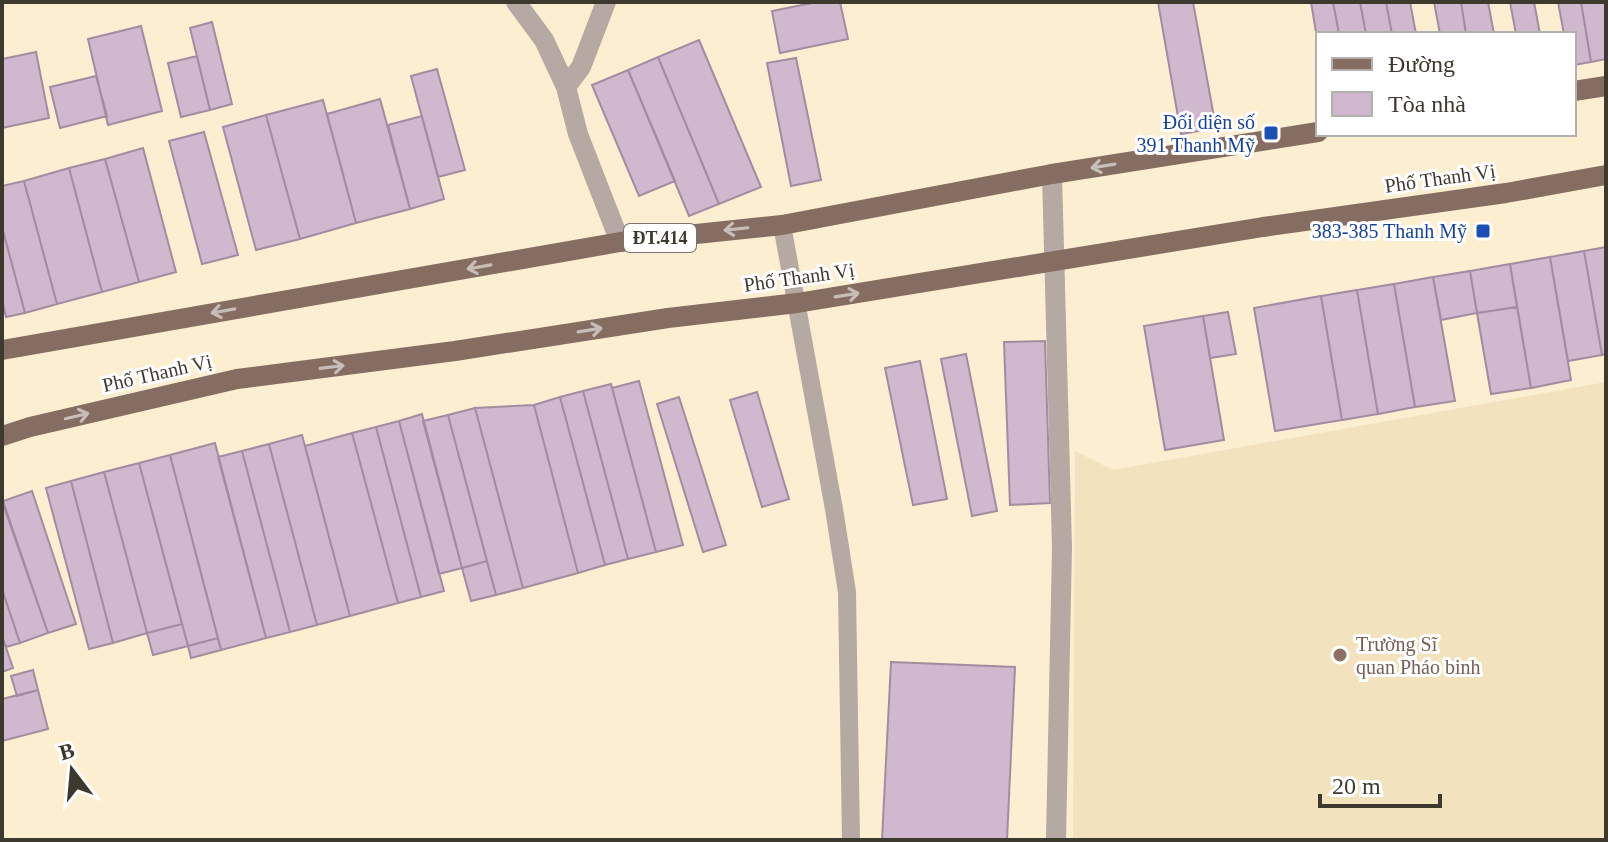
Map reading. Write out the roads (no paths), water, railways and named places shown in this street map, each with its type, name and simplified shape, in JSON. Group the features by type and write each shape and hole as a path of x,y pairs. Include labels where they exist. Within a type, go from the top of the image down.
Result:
{"main road":[{"path":"1576,91 1606,86"},
{"name":"ĐT.414","path":"2,350 620,242 782,225 1052,174 1316,132"},
{"name":"Phố Thanh Vị","path":"2,436 237,379 455,351 668,318 797,303 1606,175"}],"street":[{"path":"516,2 544,40 566,87 578,134 620,242"},
{"path":"566,87 581,67 606,2"},
{"path":"1052,174 1062,548 1056,840"}],"lane":[{"path":"782,225 847,592 851,840"}],"place":[{"name":"Đối diện số 391 Thanh Mỹ","path":"1271,133"},
{"name":"383-385 Thanh Mỹ","path":"1483,231"},
{"name":"Trường Sĩ quan Pháo binh","path":"1340,655"}]}
